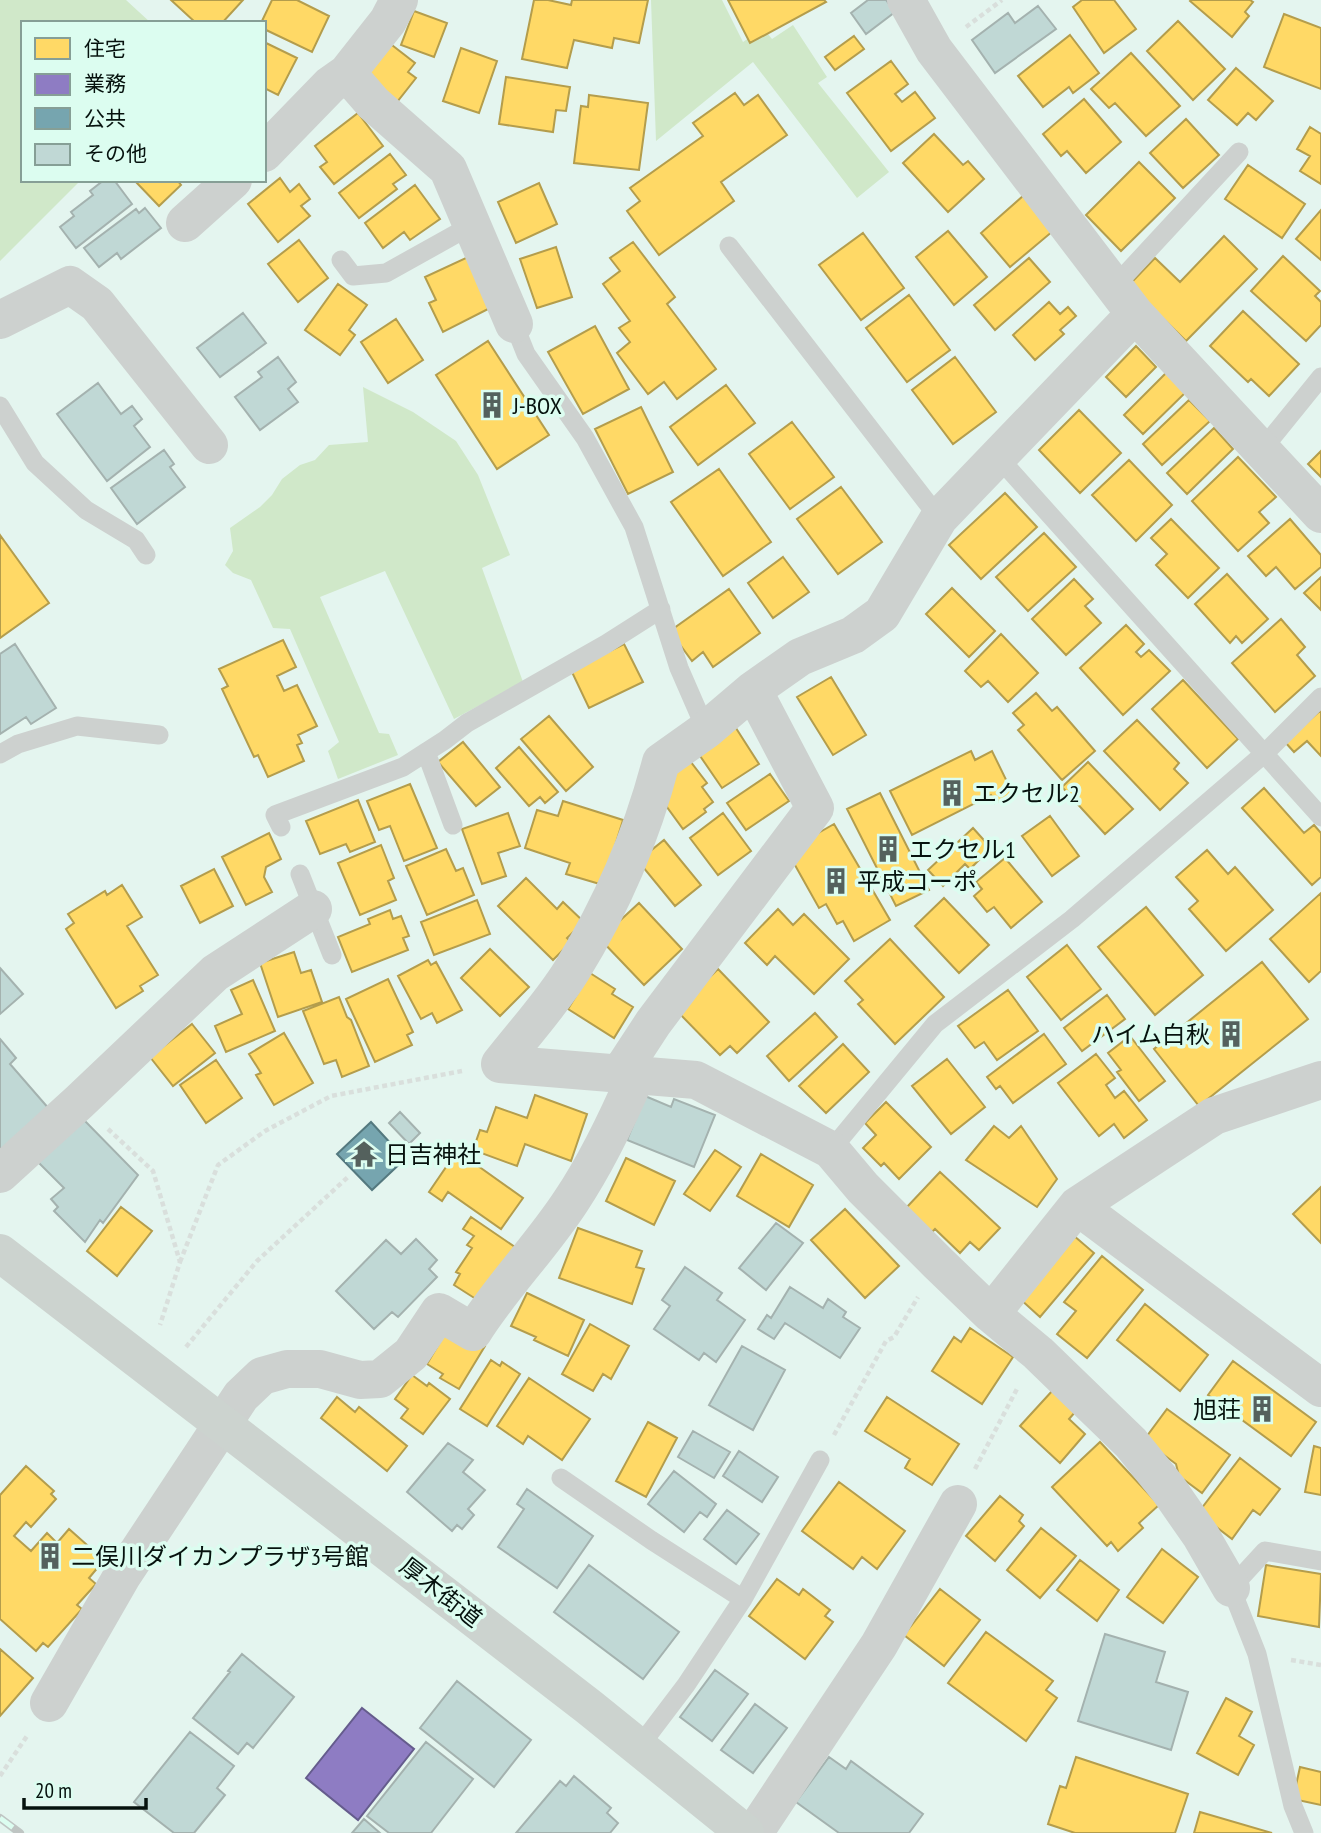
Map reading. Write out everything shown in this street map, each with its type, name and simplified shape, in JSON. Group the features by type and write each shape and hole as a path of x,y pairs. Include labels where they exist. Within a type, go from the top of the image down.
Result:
{"main road":[{"name":"厚木街道","path":"0,1253 224,1423 745,1833"}],"street":[{"path":"266,151 330,85 347,73 388,21 399,0"},
{"path":"906,0 934,50 1125,301 1321,513"},
{"path":"347,73 373,103 448,169 514,324"},
{"path":"185,223 231,182"},
{"path":"0,320 70,285 97,304 209,445"},
{"path":"500,1064 571,972 615,892 651,802 661,762 800,657 853,635 882,614 939,518 998,457 1125,301"},
{"path":"48,1703 122,1576 241,1396 262,1376 287,1369 320,1369 360,1380 380,1379 411,1354 439,1312 473,1332 489,1306 570,1202 615,1124 628,1075 653,1023 815,808 753,691"},
{"path":"0,1174 215,973 306,892"},
{"path":"500,1064 696,1080 831,1150 863,1188 991,1314 1038,1353 1131,1443 1201,1536 1231,1588"},
{"path":"991,1314 1077,1206 1214,1116 1321,1080"},
{"path":"1077,1206 1321,1388"},
{"path":"754,1833 879,1645 958,1504"}],"lane":[{"path":"1125,301 1239,152"},
{"path":"341,260 353,276 386,273 472,225"},
{"path":"729,246 939,518"},
{"path":"514,324 526,354 585,438 634,527 679,668 706,730"},
{"path":"1261,451 1321,377"},
{"path":"0,406 34,463 86,510 136,540 146,555"},
{"path":"998,457 1321,817"},
{"path":"281,827 275,815 403,767 467,723 606,644 661,609"},
{"path":"831,1150 935,1024 1072,919 1265,753 1321,697"},
{"path":"0,754 18,744 77,726 159,734"},
{"path":"426,752 453,825"},
{"path":"306,892 332,955"},
{"path":"639,1747 686,1685 743,1599 820,1460"},
{"path":"561,1478 650,1540 743,1599"},
{"path":"1304,1833 1293,1806 1257,1654 1231,1588 1265,1551 1321,1562"}],"path":[{"path":"145,1364 180,1262 218,1165 265,1131 331,1096 500,1064"},
{"path":"79,1102 153,1171 180,1262"},
{"path":"183,1350 257,1261 349,1176"},
{"path":"820,1460 886,1341 894,1337 920,1293"},
{"path":"958,1504 1004,1412 1038,1353"},
{"path":"0,1776 48,1703"}],"green space":[{"path":"0,0 126,0 149,21 21,21 21,182 79,182 0,261"},
{"path":"651,0 722,0 743,42 763,28 772,39 793,25 827,77 818,83 889,172 857,198 753,62 656,141"},
{"path":"363,387 413,412 456,441 478,475 510,555 482,568 523,682 454,719 385,571 320,597 379,733 389,734 398,755 338,779 328,751 339,742 290,629 273,628 251,580 233,573 225,565 233,551 230,528 260,507 282,479 300,465 315,460 329,445 368,442"}],"building: 住宅":[{"path":"171,0 243,0 224,21 194,21"},
{"path":"272,0 297,0 329,16 312,52 266,30 266,21 262,21"},
{"path":"534,0 571,5 572,0 648,0 639,43 614,38 612,48 574,40 567,68 522,59"},
{"path":"728,0 824,0 826,2 750,43"},
{"path":"1082,0 1114,0 1136,29 1104,53 1073,7"},
{"path":"1191,0 1253,2 1245,12 1249,16 1232,37"},
{"path":"414,11 447,23 434,57 401,45"},
{"path":"1284,14 1321,28 1321,89 1264,67"},
{"path":"1178,21 1225,69 1193,100 1147,51"},
{"path":"1070,35 1099,73 1073,93 1069,87 1043,107 1018,76"},
{"path":"854,36 864,49 835,70 825,57"},
{"path":"388,42 415,63 408,72 416,78 397,102 362,75"},
{"path":"266,43 297,58 278,95 266,89"},
{"path":"461,48 497,61 479,113 443,101"},
{"path":"1131,53 1180,106 1146,136 1115,103 1109,108 1091,89"},
{"path":"891,61 908,84 895,94 902,102 915,92 935,118 891,151 847,93"},
{"path":"1236,68 1273,101 1256,120 1248,113 1237,125 1208,100"},
{"path":"506,77 570,87 566,111 556,110 553,132 499,124"},
{"path":"735,93 744,105 758,95 787,135 721,182 734,201 659,255 627,211 640,201 630,188 703,136 693,123"},
{"path":"589,95 648,103 639,170 574,163 581,106 588,107"},
{"path":"1084,99 1121,142 1086,173 1067,151 1061,156 1043,134"},
{"path":"358,113 383,146 334,184 320,167 327,162 315,146"},
{"path":"1186,119 1219,155 1183,188 1150,153"},
{"path":"1310,127 1321,134 1321,184 1300,171 1310,156 1297,149"},
{"path":"934,134 963,165 968,161 984,179 948,212 903,163"},
{"path":"390,154 406,175 393,184 397,189 359,218 339,193"},
{"path":"1139,162 1175,198 1121,251 1086,215"},
{"path":"1248,165 1305,204 1282,238 1225,199"},
{"path":"280,178 290,192 299,184 310,199 301,206 310,216 278,242 248,204"},
{"path":"136,182 179,182 181,185 159,206"},
{"path":"539,183 557,224 516,243 498,202"},
{"path":"415,185 440,219 410,240 404,232 383,248 365,223"},
{"path":"1023,196 1053,231 1010,267 981,233"},
{"path":"1321,210 1321,260 1296,239"},
{"path":"948,231 987,277 954,305 916,257"},
{"path":"863,233 904,288 861,320 819,265"},
{"path":"1224,236 1257,269 1186,341 1129,285 1155,258 1180,282"},
{"path":"299,240 328,278 298,302 268,264"},
{"path":"633,242 675,297 667,304 716,369 677,399 664,382 648,394 617,353 630,342 619,328 630,321 603,284 620,271 610,258"},
{"path":"556,247 572,297 537,308 520,259"},
{"path":"1283,256 1320,291 1315,296 1321,302 1321,325 1306,341 1251,291"},
{"path":"468,257 492,307 443,332 429,303 436,300 425,277"},
{"path":"1029,258 1050,282 995,330 974,305"},
{"path":"338,284 367,305 349,330 355,335 340,355 305,330"},
{"path":"909,295 950,350 907,382 866,328"},
{"path":"1049,302 1060,314 1068,307 1076,316 1060,330 1064,334 1035,360 1013,335"},
{"path":"1243,311 1299,364 1269,396 1251,379 1248,382 1210,346"},
{"path":"396,319 423,360 388,383 361,342"},
{"path":"595,326 629,389 583,414 548,352"},
{"name":"J-BOX","path":"488,341 549,435 497,469 436,375"},
{"path":"1136,346 1156,367 1126,397 1106,377"},
{"path":"955,357 996,412 953,444 912,390"},
{"path":"1168,371 1187,391 1143,434 1124,415"},
{"path":"726,385 755,423 698,465 670,427"},
{"path":"1189,400 1210,421 1162,465 1143,444"},
{"path":"641,407 673,472 628,494 595,429"},
{"path":"1079,410 1121,453 1080,493 1039,450"},
{"path":"792,422 834,477 790,509 749,454"},
{"path":"1214,428 1233,449 1187,494 1167,473"},
{"path":"1321,451 1321,477 1308,464"},
{"path":"1238,457 1276,497 1259,512 1269,523 1238,551 1192,501"},
{"path":"1129,460 1172,505 1136,541 1092,495"},
{"path":"719,469 771,542 723,576 671,502"},
{"path":"841,487 882,542 838,574 797,519"},
{"path":"1005,493 1037,527 981,579 949,545"},
{"path":"1171,519 1219,568 1188,598 1156,565 1167,554 1151,538"},
{"path":"1290,519 1321,555 1321,567 1295,589 1276,567 1266,576 1248,556"},
{"path":"1044,533 1076,567 1028,611 996,577"},
{"path":"0,535 49,603 0,638"},
{"path":"783,557 809,592 773,618 748,583"},
{"path":"1227,574 1268,619 1242,643 1236,636 1230,643 1195,604"},
{"path":"1321,577 1321,610 1304,593"},
{"path":"1074,579 1093,599 1085,606 1101,623 1066,655 1032,619"},
{"path":"952,588 995,631 969,657 926,614"},
{"path":"729,589 760,633 713,667 703,652 692,661 670,631"},
{"path":"1281,619 1305,647 1297,655 1315,676 1275,712 1232,663"},
{"path":"1126,625 1144,644 1136,652 1141,657 1149,650 1170,671 1123,715 1080,668"},
{"path":"1001,634 1038,673 1008,702 988,681 981,687 965,671"},
{"path":"283,640 296,667 277,676 284,691 297,685 317,726 298,735 302,743 297,745 304,761 268,777 258,755 254,757 222,689 228,686 219,669"},
{"path":"624,644 643,682 589,708 571,670"},
{"path":"831,677 866,735 833,755 797,697"},
{"path":"1183,680 1238,739 1207,768 1152,709"},
{"path":"1036,693 1052,711 1057,707 1095,751 1062,780 1018,730 1024,725 1013,713"},
{"path":"1321,710 1321,756 1307,741 1294,752 1285,742"},
{"path":"549,716 593,767 566,791 521,739"},
{"path":"1137,720 1179,763 1174,769 1188,783 1160,810 1104,751"},
{"path":"734,725 759,764 722,788 696,750"},
{"path":"463,742 500,787 476,806 438,762"},
{"path":"519,747 558,792 545,803 540,797 529,806 496,768"},
{"name":"エクセル2","path":"971,751 975,760 992,751 1013,794 995,803 991,795 912,835 890,791"},
{"path":"687,757 707,783 702,787 713,802 704,809 706,812 683,829 656,792"},
{"path":"1088,762 1133,809 1105,834 1062,787"},
{"path":"770,774 789,801 746,830 727,803"},
{"path":"410,784 437,848 404,861 390,826 379,830 367,801"},
{"path":"1264,788 1304,833 1314,825 1321,833 1321,877 1312,885 1242,808"},
{"name":"エクセル1","path":"880,793 929,890 896,906 847,809"},
{"path":"358,800 375,842 350,852 346,844 320,854 306,821"},
{"path":"563,801 623,820 603,885 566,874 570,863 525,848 537,810 558,816"},
{"path":"508,813 520,846 498,853 506,876 482,884 462,829"},
{"path":"723,813 751,851 718,875 690,838"},
{"path":"1050,816 1079,856 1052,876 1022,836"},
{"name":"平成コーポ","path":"834,824 890,920 854,941 843,921 837,924 826,904 819,908 791,858 801,843"},
{"path":"973,828 991,848 970,869 965,864 943,886 928,870"},
{"path":"269,833 281,859 266,867 264,877 272,892 246,905 222,857"},
{"path":"664,840 701,885 675,906 638,861"},
{"path":"381,845 394,878 388,881 396,900 360,915 338,863"},
{"path":"446,849 456,871 463,868 474,895 427,915 406,866"},
{"path":"1207,850 1228,874 1235,867 1273,910 1226,951 1189,909 1198,901 1176,877"},
{"path":"1005,858 1042,902 1011,928 994,907 987,912 974,896 982,889 976,882"},
{"path":"214,869 233,906 200,923 181,886"},
{"path":"526,878 557,909 563,902 584,922 567,938 571,942 553,960 498,906"},
{"path":"122,885 142,917 127,926 158,975 140,986 143,991 116,1008 66,929 74,923 68,914 105,891 107,895"},
{"path":"1321,893 1321,971 1309,982 1270,939"},
{"path":"944,898 989,945 959,973 915,926"},
{"path":"477,900 490,934 434,955 421,922"},
{"path":"639,903 682,949 644,985 600,939"},
{"path":"1146,907 1203,975 1155,1015 1098,947"},
{"path":"778,909 793,925 804,914 849,959 814,994 775,956 767,965 745,943"},
{"path":"390,910 393,919 401,916 409,936 403,938 408,950 352,972 338,937 370,924 368,919"},
{"path":"890,939 944,997 895,1044 858,1004 863,1000 845,981"},
{"path":"1067,945 1101,989 1061,1020 1027,977"},
{"path":"490,949 529,987 500,1016 461,978"},
{"path":"294,952 301,973 311,970 322,1002 278,1017 260,963"},
{"path":"428,960 431,965 436,962 462,1010 437,1023 432,1013 421,1019 398,976"},
{"name":"ハイム白秋","path":"1262,962 1308,1019 1199,1106 1154,1049"},
{"path":"718,969 769,1022 737,1053 730,1046 720,1055 676,1010"},
{"path":"590,973 615,989 612,994 633,1007 614,1038 568,1009"},
{"path":"388,979 413,1032 407,1035 412,1045 375,1062 346,999"},
{"path":"253,980 275,1031 226,1052 215,1026 242,1014 231,990"},
{"path":"1008,990 1038,1031 997,1060 984,1042 975,1048 958,1026"},
{"path":"1107,995 1125,1019 1082,1051 1064,1028"},
{"path":"339,997 369,1066 342,1077 336,1060 324,1064 303,1011"},
{"path":"815,1013 837,1037 789,1081 767,1056"},
{"path":"192,1024 215,1053 173,1086 150,1057"},
{"path":"284,1033 313,1083 274,1105 256,1075 261,1073 249,1054"},
{"path":"1044,1034 1066,1064 1013,1103 1000,1086 996,1089 987,1077"},
{"path":"1130,1036 1165,1081 1139,1101 1117,1072 1121,1070 1108,1053"},
{"path":"843,1044 869,1072 826,1113 799,1086"},
{"path":"1096,1054 1115,1078 1106,1085 1115,1098 1124,1091 1147,1120 1124,1138 1114,1124 1099,1136 1058,1083"},
{"path":"947,1059 985,1107 951,1134 912,1086"},
{"path":"216,1060 242,1098 206,1123 180,1085"},
{"path":"535,1095 587,1114 571,1161 525,1144 517,1166 473,1150 480,1130 487,1132 496,1107 527,1118"},
{"path":"886,1102 931,1147 899,1179 884,1163 881,1166 863,1148 876,1135 865,1123"},
{"path":"994,1126 1009,1138 1021,1126 1057,1179 1037,1207 966,1160"},
{"path":"715,1150 741,1167 710,1211 684,1194"},
{"path":"457,1151 523,1198 501,1229 448,1192 442,1201 429,1192"},
{"path":"761,1154 813,1185 789,1227 737,1196"},
{"path":"626,1158 675,1181 654,1225 606,1201"},
{"path":"940,1172 1000,1228 979,1250 970,1242 960,1253 935,1229 932,1232 906,1208"},
{"path":"1321,1187 1321,1243 1293,1214"},
{"path":"121,1207 152,1231 117,1276 87,1251"},
{"path":"845,1209 899,1266 865,1298 811,1240"},
{"path":"471,1217 515,1247 479,1301 454,1285 460,1274 456,1272 472,1248 467,1245 474,1236 463,1229"},
{"path":"578,1228 642,1251 636,1267 644,1269 632,1304 559,1278"},
{"path":"1073,1235 1094,1253 1040,1317 1019,1298"},
{"path":"1102,1256 1143,1290 1087,1358 1057,1334 1076,1311 1064,1302"},
{"path":"527,1293 584,1320 568,1356 511,1326"},
{"path":"1145,1304 1208,1355 1180,1391 1117,1340"},
{"path":"590,1324 629,1346 611,1379 603,1374 593,1391 562,1374"},
{"path":"450,1325 485,1346 459,1389 440,1378 443,1374 427,1364"},
{"path":"970,1328 1013,1357 982,1404 932,1371 954,1337 961,1342"},
{"path":"491,1360 500,1366 502,1362 520,1374 487,1426 460,1409"},
{"name":"旭荘","path":"1233,1361 1316,1422 1291,1456 1208,1395"},
{"path":"412,1375 427,1386 429,1383 450,1399 423,1434 401,1418 408,1409 395,1399"},
{"path":"529,1378 590,1419 562,1460 528,1436 523,1444 497,1426"},
{"path":"1053,1390 1076,1411 1069,1419 1085,1434 1060,1463 1020,1426"},
{"path":"337,1397 355,1412 359,1407 407,1446 387,1471 321,1418"},
{"path":"887,1397 959,1444 932,1485 905,1468 910,1459 865,1431"},
{"path":"1167,1409 1230,1455 1202,1493 1179,1476 1176,1464 1144,1440"},
{"path":"648,1422 677,1438 646,1497 616,1481"},
{"path":"1100,1442 1159,1505 1139,1523 1143,1528 1118,1551 1111,1542 1107,1546 1052,1487"},
{"path":"1314,1446 1321,1448 1321,1495 1305,1492"},
{"path":"1240,1458 1280,1489 1260,1515 1253,1510 1232,1539 1198,1513"},
{"name":"二俣川ダイカンプラザ3号館","path":"26,1466 54,1491 51,1494 56,1499 31,1527 26,1522 14,1536 31,1551 47,1533 57,1543 69,1529 104,1560 89,1578 96,1584 77,1605 82,1609 48,1647 43,1643 36,1651 0,1619 0,1495"},
{"path":"839,1482 905,1531 877,1569 862,1557 853,1569 802,1531"},
{"path":"1000,1496 1023,1515 1019,1521 1024,1526 995,1561 966,1536"},
{"path":"1041,1528 1076,1556 1040,1598 1007,1570"},
{"path":"1162,1549 1198,1577 1163,1623 1127,1597"},
{"path":"1080,1560 1119,1590 1097,1621 1057,1590"},
{"path":"1266,1565 1321,1574 1319,1627 1258,1616"},
{"path":"777,1579 799,1595 803,1589 830,1610 825,1616 833,1622 805,1659 749,1616"},
{"path":"940,1589 980,1620 944,1666 904,1635"},
{"path":"986,1632 1053,1681 1046,1690 1057,1698 1026,1741 948,1683"},
{"path":"0,1649 33,1678 0,1716"},
{"path":"1226,1698 1252,1712 1239,1736 1254,1745 1238,1775 1197,1753"},
{"path":"1076,1757 1188,1794 1175,1833 1075,1833 1048,1824 1060,1786 1066,1788"},
{"path":"1300,1767 1321,1772 1321,1805 1293,1799"},
{"path":"1200,1812 1272,1833 1194,1833"}],"building: 業務":[{"path":"362,1708 414,1749 358,1820 306,1778"}],"building: 公共":[{"path":"371,1122 405,1159 372,1190 337,1154"}],"building: その他":[{"path":"868,0 886,0 895,12 866,34 851,13"},
{"path":"1038,6 1056,29 995,73 972,40 1008,13 1015,23"},
{"path":"101,182 116,182 132,204 76,248 60,227 74,216 71,212 93,195 90,191"},
{"path":"145,208 161,228 121,259 117,253 99,267 84,248 136,209 139,213"},
{"path":"243,313 266,343 220,377 197,348"},
{"path":"278,357 296,382 288,389 298,402 260,430 235,397 262,377 258,372"},
{"path":"98,383 121,414 132,406 142,419 134,426 150,447 107,481 57,414"},
{"path":"164,450 174,464 170,467 185,487 137,524 111,488"},
{"path":"15,644 56,708 31,724 26,717 0,734 0,654"},
{"path":"0,968 23,994 0,1014"},
{"path":"0,1039 16,1058 10,1064 50,1110 0,1154"},
{"path":"645,1096 671,1107 674,1099 715,1115 694,1167 627,1140"},
{"path":"400,1112 420,1133 409,1144 389,1123"},
{"path":"82,1118 138,1175 103,1223 100,1220 85,1242 54,1211 58,1207 51,1199 64,1188 37,1161"},
{"path":"776,1223 803,1243 766,1290 739,1268"},
{"path":"416,1239 437,1260 429,1269 437,1277 398,1317 392,1312 374,1329 336,1291 386,1240 401,1254"},
{"path":"685,1267 722,1293 717,1300 745,1320 716,1362 704,1353 699,1360 654,1329 670,1306 662,1300"},
{"path":"790,1287 823,1308 828,1299 846,1312 843,1317 860,1328 840,1358 785,1323 774,1339 758,1329 767,1315 771,1318"},
{"path":"742,1346 785,1370 753,1430 709,1405"},
{"path":"693,1431 730,1452 714,1478 678,1457"},
{"path":"448,1443 473,1460 463,1472 485,1490 468,1509 474,1515 462,1529 457,1525 452,1531 407,1492"},
{"path":"739,1451 778,1477 762,1502 723,1476"},
{"path":"674,1471 716,1504 707,1517 700,1512 684,1532 648,1504"},
{"path":"527,1489 593,1536 557,1588 498,1547 524,1509 517,1504"},
{"path":"727,1510 759,1534 736,1564 704,1539"},
{"path":"589,1565 679,1632 643,1679 554,1612"},
{"path":"1105,1634 1165,1652 1156,1682 1188,1692 1171,1750 1078,1721"},
{"path":"242,1654 294,1697 253,1748 247,1743 238,1754 193,1718"},
{"path":"715,1670 748,1694 712,1741 680,1717"},
{"path":"457,1681 531,1740 494,1787 420,1728"},
{"path":"755,1704 787,1728 753,1773 721,1750"},
{"path":"190,1732 234,1766 217,1788 225,1795 194,1833 174,1833 134,1802"},
{"path":"426,1742 473,1779 431,1833 389,1833 367,1816"},
{"path":"829,1757 846,1769 851,1761 923,1814 909,1833 839,1833 796,1802"},
{"path":"574,1776 611,1808 607,1813 618,1823 610,1833 516,1833 560,1781 566,1786"},
{"path":"364,1819 380,1833 352,1833"}],"railway":[{"path":"0,1818 20,1833"}],"place":[{"name":"J-BOX","path":"492,405"},
{"name":"エクセル2","path":"952,793"},
{"name":"エクセル1","path":"888,849"},
{"name":"平成コーポ","path":"836,881"},
{"name":"ハイム白秋","path":"1231,1034"},
{"name":"日吉神社","path":"364,1154"},
{"name":"旭荘","path":"1262,1409"},
{"name":"二俣川ダイカンプラザ3号館","path":"50,1556"}]}
